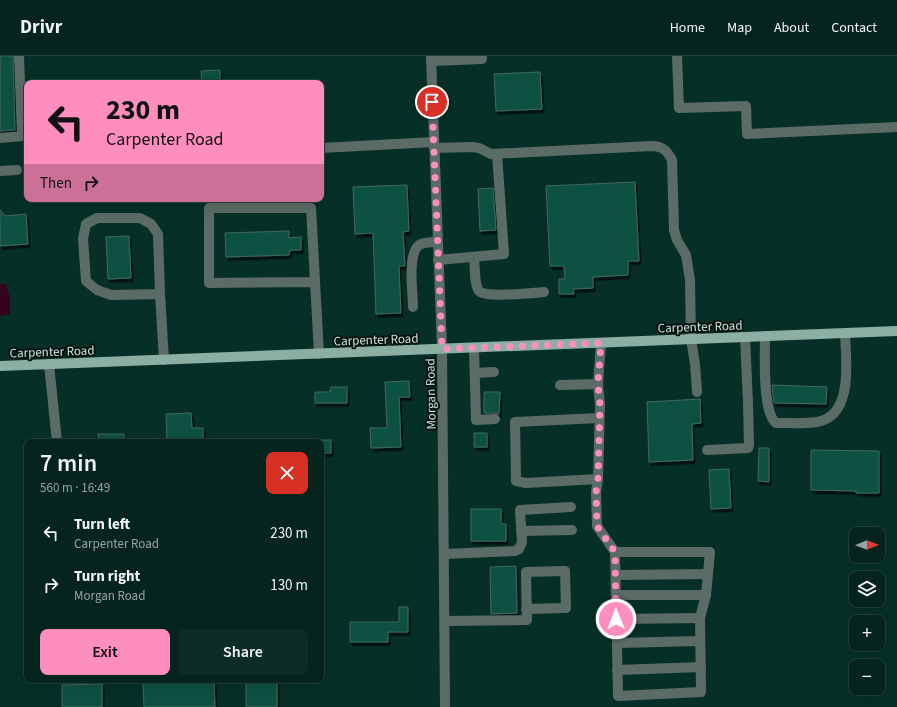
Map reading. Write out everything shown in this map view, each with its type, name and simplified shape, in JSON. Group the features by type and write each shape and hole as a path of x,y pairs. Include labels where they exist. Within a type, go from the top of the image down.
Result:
{"main road":[{"name":"Carpenter Road","path":"0,366 897,331"}],"street":[{"path":"0,138 22,136 19,56"},
{"path":"431,58 482,59 482,56"},
{"path":"677,56 679,108 746,106 747,134 897,127"},
{"name":"Morgan Road","path":"431,58 442,349 446,707"},
{"path":"324,148 434,145 472,147 479,148 491,154 497,154 657,146 666,151 672,160 674,230 677,240 686,256 690,280 691,339 697,392"},
{"path":"438,260 504,254 497,154"},
{"path":"0,171 17,170"},
{"path":"315,282 209,283 209,208 311,208 315,282 318,354"},
{"path":"160,294 111,295 97,290 86,282 83,239 86,224 97,218 140,218 151,224 158,234 164,360"},
{"path":"413,307 412,258 419,245 438,242"},
{"path":"474,257 476,283 478,290 481,293 490,295 544,292"},
{"path":"765,336 766,397 770,415 776,423 817,422 826,419 840,408 844,397 846,368 845,333"},
{"path":"707,450 748,448 749,446 745,337"},
{"path":"601,343 598,384 600,405 598,479 596,492 597,526 615,552 618,696 701,692 700,618 706,595 710,552 615,552"},
{"path":"474,348 476,420 495,419"},
{"path":"49,364 56,439"},
{"path":"475,373 494,372"},
{"path":"560,385 598,384"},
{"path":"598,479 526,483 516,481 515,422 599,418"},
{"path":"444,554 515,551 519,549 522,542 520,510 571,507"},
{"path":"521,531 572,530"},
{"path":"445,621 527,620 526,609 526,572 565,571 566,608 526,609"},
{"path":"616,575 707,574"},
{"path":"616,595 706,595"},
{"path":"616,619 700,618"},
{"path":"617,643 700,641"},
{"path":"617,670 701,667"}],"shaded area":[{"path":"0,284 6,284 10,299 10,314 0,316"}],"building":[{"path":"0,56 13,56 15,130 0,131"},
{"path":"220,70 220,80 202,80 201,71"},
{"path":"540,72 542,109 496,111 494,74"},
{"path":"635,182 639,261 628,261 628,275 593,277 593,288 573,289 574,294 559,294 559,279 565,279 564,266 550,266 546,186"},
{"path":"407,185 409,231 403,232 405,266 399,266 401,313 376,314 373,233 355,234 353,187"},
{"path":"493,188 496,230 480,231 478,189"},
{"path":"0,210 5,216 26,214 28,244 0,246"},
{"path":"289,231 289,238 301,237 301,250 290,250 289,255 226,257 225,233"},
{"path":"129,236 131,278 108,279 106,237"},
{"path":"409,381 410,397 399,397 401,447 371,448 370,428 387,428 385,382"},
{"path":"772,385 827,387 826,404 774,403"},
{"path":"331,387 347,387 347,403 315,403 315,392 330,392"},
{"path":"484,392 500,392 499,414 484,413"},
{"path":"700,399 701,423 692,424 693,460 649,462 647,402"},
{"path":"191,413 192,428 203,428 203,439 167,439 166,414"},
{"path":"474,433 487,433 487,447 474,447"},
{"path":"98,434 124,434 124,439 99,439"},
{"path":"324,440 331,440 331,453 324,453"},
{"path":"759,448 769,448 769,482 758,481"},
{"path":"811,450 879,451 879,493 811,490"},
{"path":"729,469 731,508 711,509 709,470"},
{"path":"471,509 501,509 501,524 506,524 506,541 471,541"},
{"path":"516,566 517,613 491,614 490,567"},
{"path":"399,607 408,607 408,632 388,632 388,642 350,642 350,622 399,622"},
{"path":"143,683 214,683 215,707 144,707"},
{"path":"246,683 277,683 277,707 246,707"},
{"path":"102,684 102,707 62,707 62,685"}],"route":[{"path":"432,102 442,349 601,343 598,384 600,405 598,479 596,492 597,526 615,552 616,619"}]}
